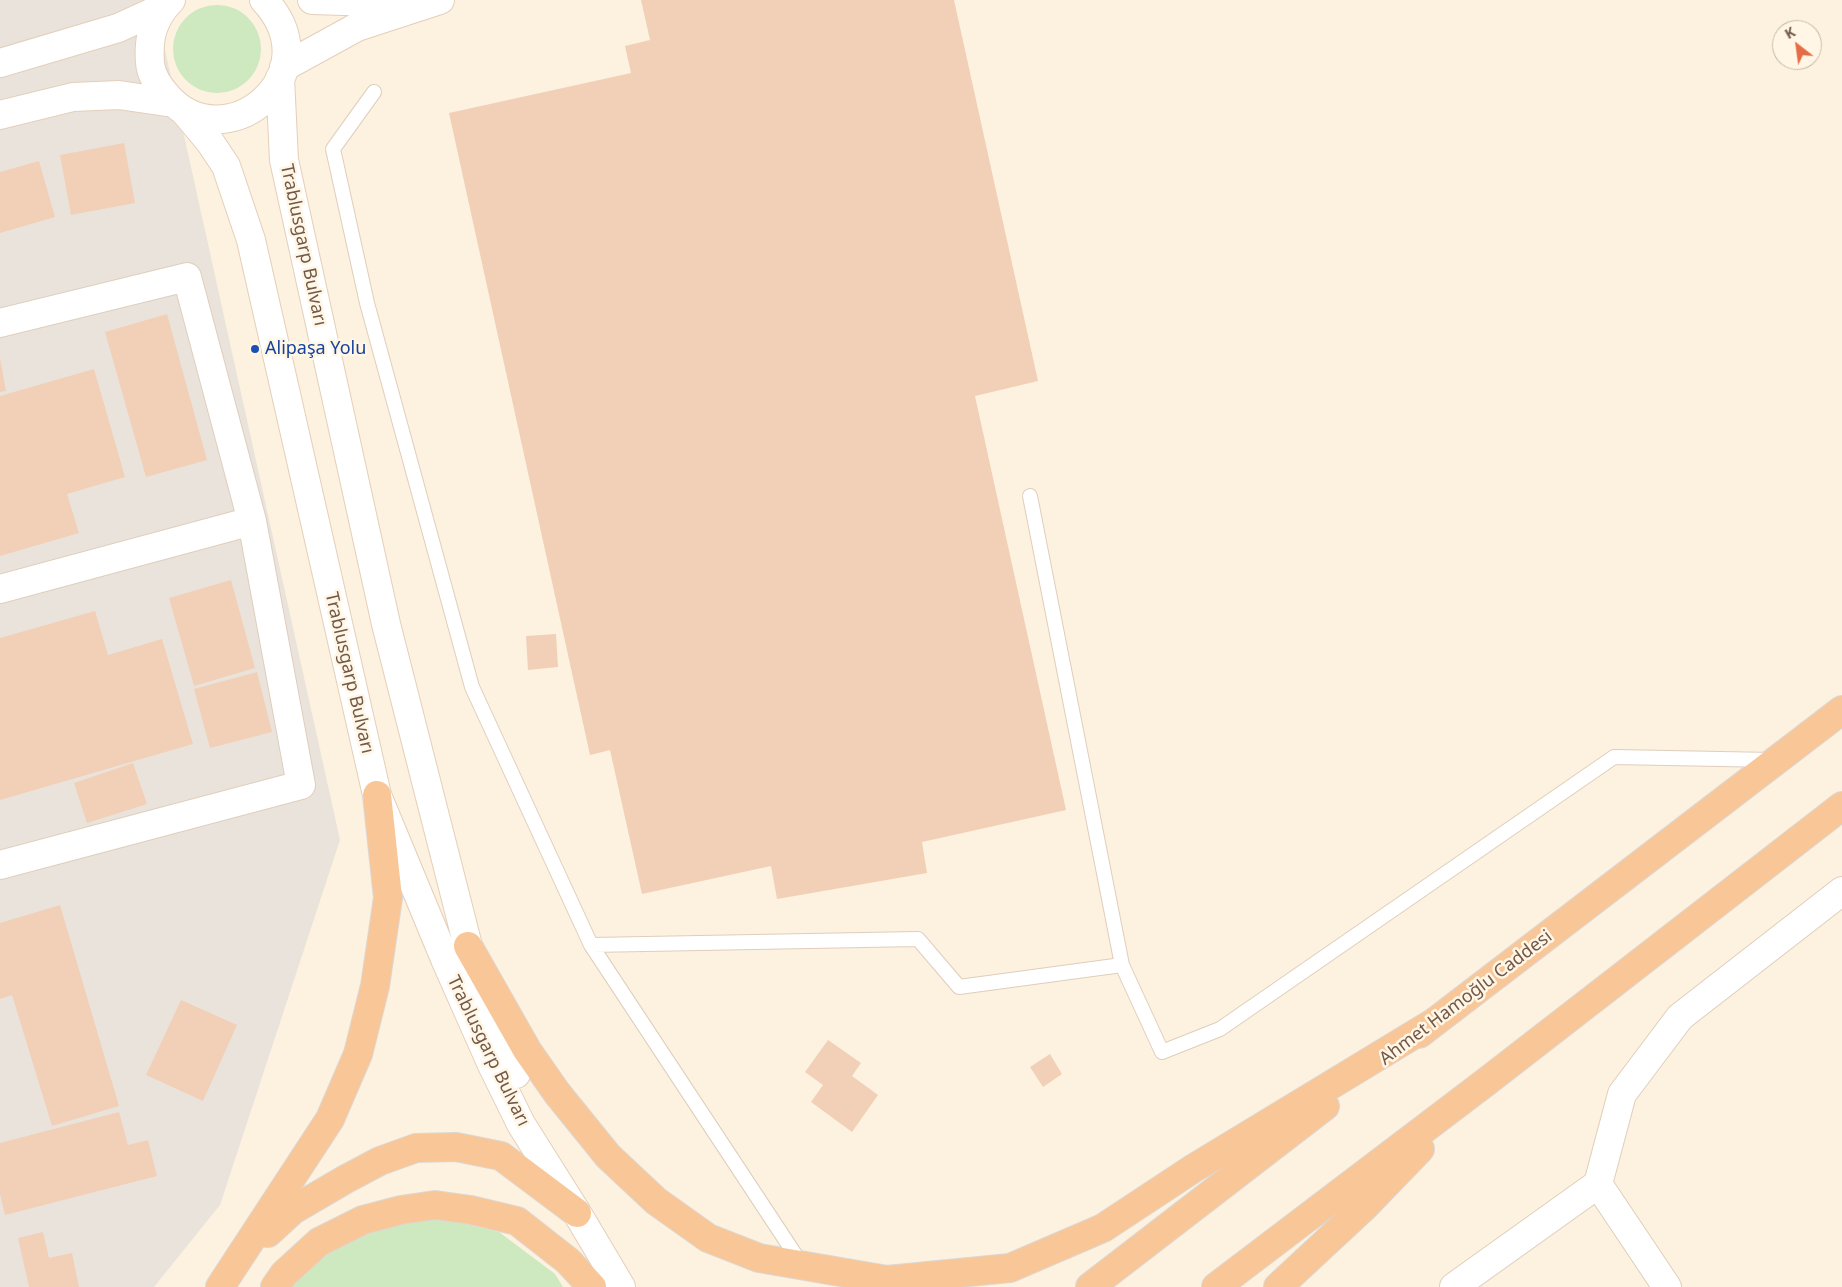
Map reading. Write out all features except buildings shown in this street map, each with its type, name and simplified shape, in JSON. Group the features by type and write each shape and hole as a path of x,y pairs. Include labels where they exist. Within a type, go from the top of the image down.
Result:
{"highway":[{"name":"Ahmet Hamoğlu Caddesi","path":"1090,1287 1842,710"},
{"path":"226,1277 330,1120 358,1054 375,986 388,898 377,795"},
{"path":"1216,1287 1486,1082 1842,806"},
{"path":"468,946 527,1050 557,1093 608,1156 656,1201 708,1238 759,1258 887,1280 1010,1268 1103,1228 1194,1168 1433,1023"},
{"path":"1278,1287 1364,1207 1486,1082"},
{"path":"226,1277 293,1210 380,1161 416,1148 456,1147 501,1156 577,1213"},
{"path":"275,1287 284,1274 319,1242 363,1220 401,1210 435,1205 471,1210 517,1221 568,1261 592,1287"}],"main road":[{"name":"Trablusgarp Bulvarı","path":"264,0 274,11 283,28 287,48 282,73 284,160 386,624 468,946 508,1060 547,1140 577,1213"},
{"path":"312,0 432,2"},
{"path":"0,115 73,97 119,95 179,107 202,118 222,119 240,116 257,107 271,94 282,73 357,27 432,2"},
{"name":"Trablusgarp Bulvarı","path":"167,3 153,25 148,46 151,67 159,87 210,142 226,166 251,240 377,795 444,959 521,1124 621,1287"},
{"path":"0,63 118,28 167,3"},
{"path":"0,323 187,277 252,521 301,785 0,865"},
{"path":"0,589 252,521"},
{"path":"1454,1287 1598,1184 1622,1094 1680,1017 1842,891"},
{"path":"1598,1184 1667,1287"}],"lane":[{"path":"374,92 333,149 367,303 472,687 591,945 803,1265"},
{"path":"1030,496 1122,965 1162,1052 1220,1029 1614,757 1777,760"},
{"path":"591,945 918,939 959,987 1122,965"}],"shaded area":[{"path":"0,0 154,0 340,840 220,1205 154,1287 0,1287"}],"green space":[{"path":"217,5 234,9 248,18 257,32 261,49 257,66 248,80 234,89 217,93 200,89 186,80 177,66 173,49 177,32 186,18 200,9"},
{"path":"438,1217 499,1232 555,1274 563,1287 285,1287 343,1235"}],"place":[{"name":"Alipaşa Yolu","path":"255,349"}]}
